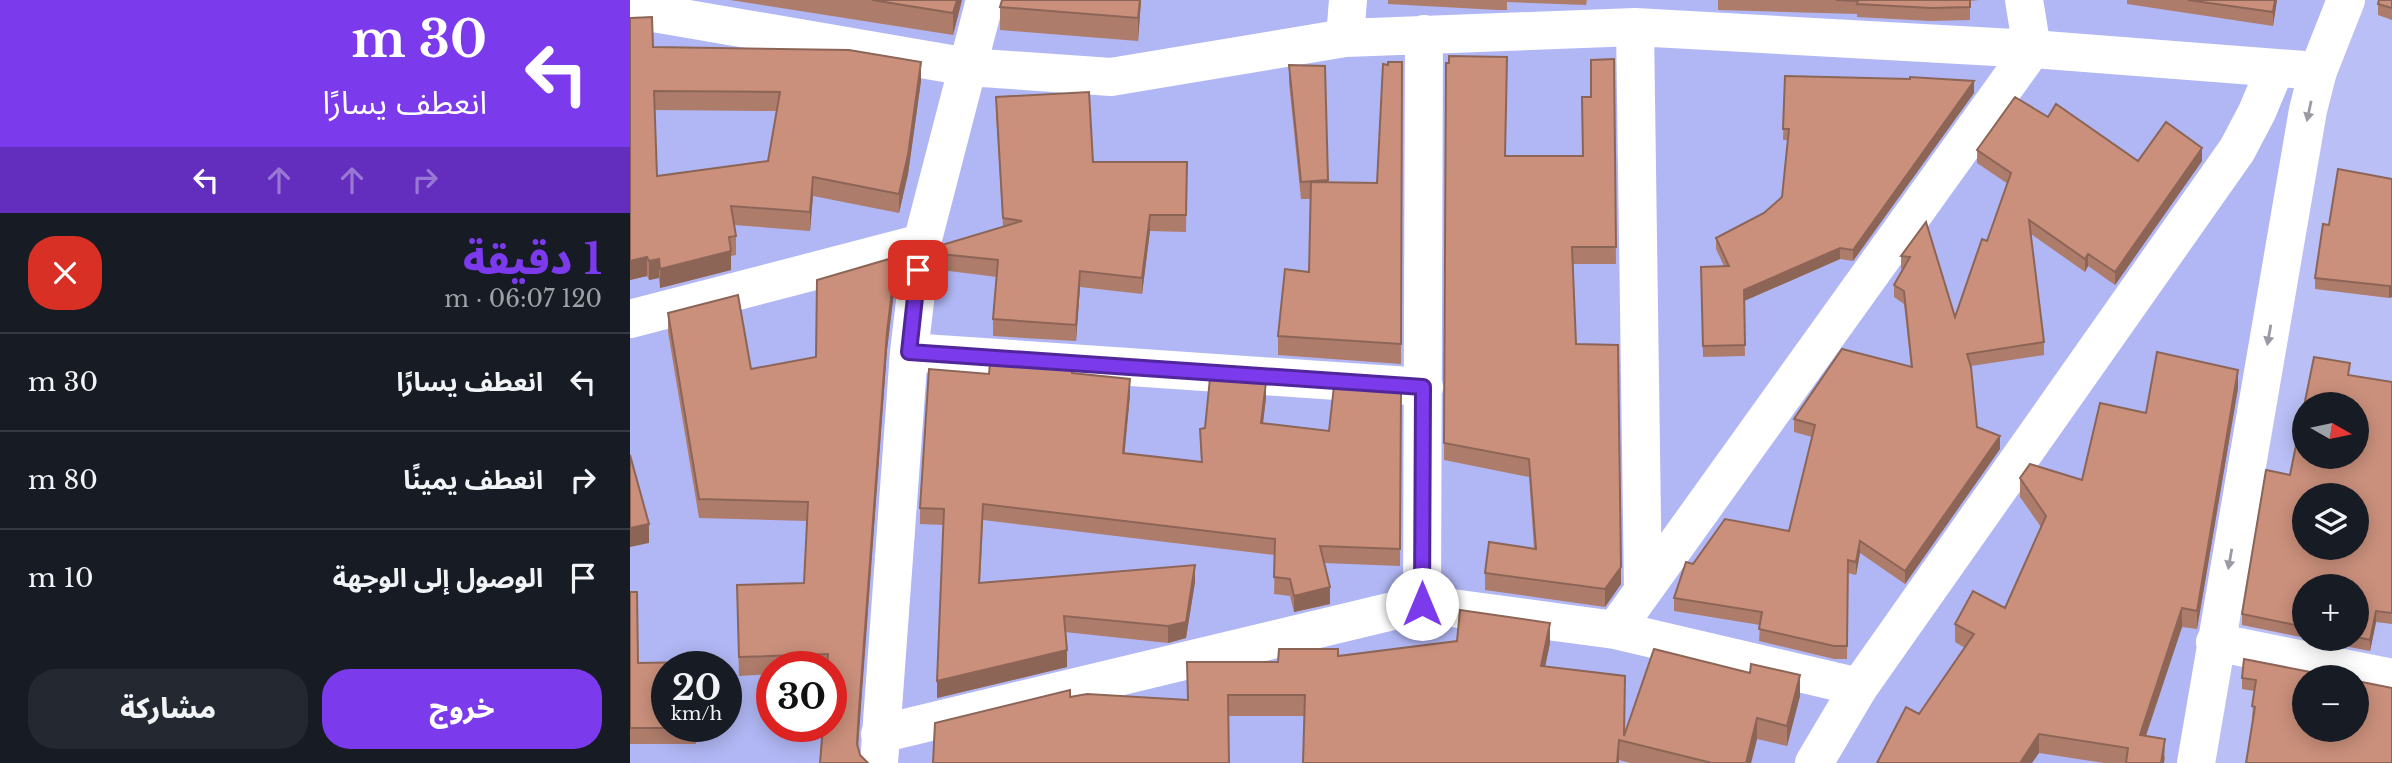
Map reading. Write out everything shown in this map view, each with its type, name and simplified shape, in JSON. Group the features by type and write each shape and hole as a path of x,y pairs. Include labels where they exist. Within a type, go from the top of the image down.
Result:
{"street":[{"path":"985,0 922,243 909,352 880,749 1422,604 1615,630 1859,687"},
{"path":"1345,38 1348,0"},
{"path":"1615,630 2032,49 2024,0"},
{"path":"2196,763 2308,110 2318,71 2346,0"},
{"path":"630,9 968,67 1111,77 1345,38 1424,34 1588,14 1635,27 2032,49 2318,71"},
{"path":"1635,27 1643,590"},
{"path":"1422,604 1424,34"},
{"path":"1814,763 1859,687 2237,150 2275,69"},
{"path":"630,319 922,243"},
{"path":"909,352 1423,387"},
{"path":"2215,642 2392,678"}],"shaded area":[{"path":"630,0 2343,0 2185,763 630,763"}],"building":[{"path":"872,0 957,0 953,13"},
{"path":"1002,0 1140,0 1138,18 1000,7"},
{"path":"1836,0 1970,0 1970,7 1931,8 1857,4 1858,1"},
{"path":"2188,0 2275,0 2273,12"},
{"path":"2379,0 2392,0 2392,8 2378,4"},
{"path":"652,17 653,47 849,50 921,62 908,155 899,194 813,177 810,212 731,206 736,236 729,237 731,251 660,269 659,259 649,261 647,257 630,261 630,18","holes":["654,91 780,92 768,161 657,176"]},
{"path":"1449,56 1507,57 1505,156 1583,156 1582,97 1591,97 1591,60 1614,59 1616,247 1572,247 1576,344 1618,345 1621,567 1605,589 1485,573 1489,542 1536,549 1529,459 1444,443 1446,63 1449,63"},
{"path":"1388,62 1402,62 1401,344 1278,336 1285,269 1309,272 1311,182 1377,183 1383,64 1388,65"},
{"path":"1289,65 1325,66 1328,180 1301,182"},
{"path":"1785,76 1910,77 1974,81 1853,250 1840,248 1744,290 1745,345 1703,346 1701,267 1729,266 1716,238 1764,213 1782,197 1789,129 1783,129"},
{"path":"1089,92 1093,162 1187,162 1186,215 1150,215 1142,278 1080,271 1076,325 993,319 998,260 941,254 942,245 1022,221 1003,218 996,97"},
{"path":"2015,97 2048,117 2056,104 2138,161 2166,122 2202,148 2115,272 2088,254 2085,259 2029,220 2044,342 1967,354 1971,367 1977,427 2000,436 1905,571 1860,541 1856,562 1848,560 1847,646 1834,646 1759,629 1762,612 1674,598 1686,562 1693,564 1725,519 1789,531 1815,425 1794,419 1842,349 1912,367 1904,291 1894,285 1910,257 1901,256 1926,222 1955,317 1982,239 1987,241 2011,173 1977,150"},
{"path":"2338,169 2392,179 2392,286 2315,278 2323,224 2329,225"},
{"path":"896,257 887,332 857,744 860,755 868,763 820,763 822,742 847,742 847,651 756,651 756,656 742,657 742,651 739,651 737,585 804,583 808,502 699,499 668,313 738,295 751,369 816,357 817,280"},
{"path":"2157,352 2238,370 2197,611 2182,608 2140,735 2165,739 2161,763 2126,763 2128,748 2039,734 2020,763 1877,763 1906,707 1919,714 1974,634 1955,624 1973,591 2005,608 2046,516 2020,478 2030,464 2082,480 2100,403 2146,413"},
{"path":"2314,357 2350,363 2348,375 2392,382 2392,613 2376,611 2370,640 2369,574 2292,574 2292,624 2242,614 2266,470 2290,475 2292,465 2292,469 2370,469 2370,392 2307,392"},
{"path":"990,363 1072,369 1072,373 1130,379 1123,453 1202,462 1200,429 1205,428 1210,378 1266,382 1261,423 1329,431 1334,386 1401,391 1400,549 1320,546 1330,587 1294,596 1290,579 1274,577 1275,539 983,504 979,583 1195,565 1186,622 1168,626 1064,616 1067,650 937,681 944,509 920,508 929,369 989,374"},
{"path":"630,455 649,524 630,528"},
{"path":"630,592 637,592 638,663 651,663 651,728 630,728"},
{"path":"1460,610 1550,623 1541,666 1625,676 1624,736 1654,649 1750,673 1751,664 1800,675 1787,726 1757,718 1746,763 1712,763 1619,740 1617,763 1303,763 1305,695 1228,695 1229,763 933,763 935,723 1070,690 1070,697 1087,694 1188,700 1187,662 1278,662 1279,649 1338,649 1338,656 1457,641"},
{"path":"2244,659 2292,668 2292,742 2369,742 2369,683 2392,688 2392,763 2246,763 2255,707 2252,706 2256,680 2242,678"}],"route":[{"path":"918,270 909,352 1423,387 1422,604"}]}
